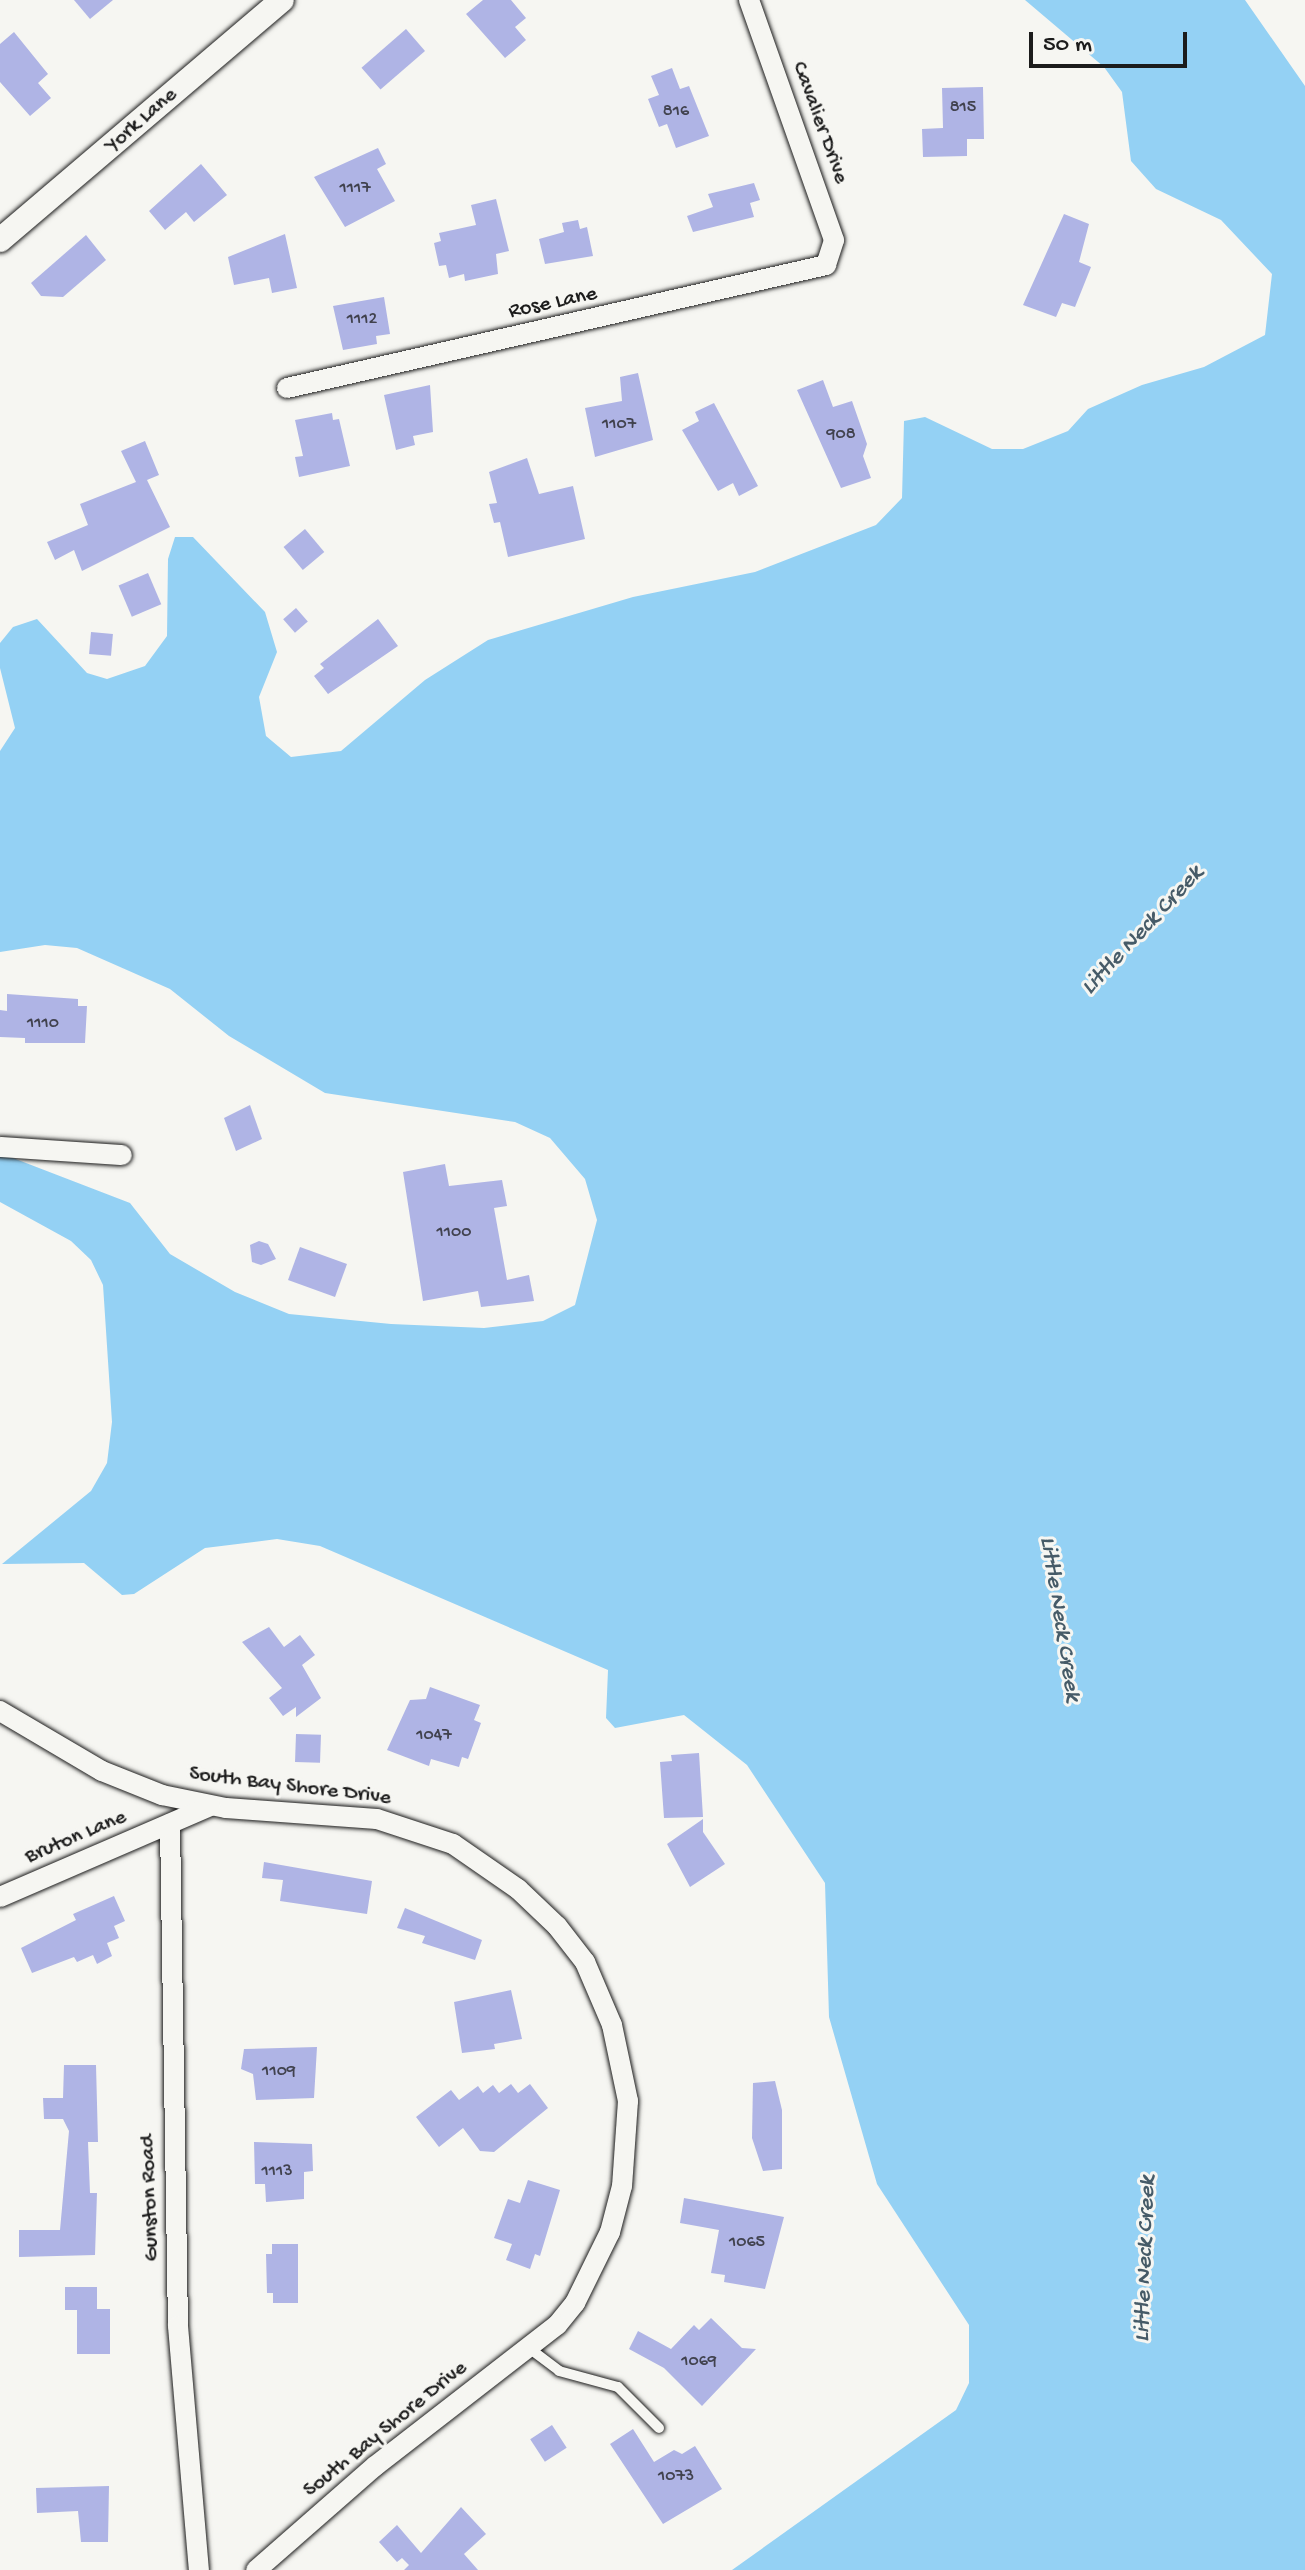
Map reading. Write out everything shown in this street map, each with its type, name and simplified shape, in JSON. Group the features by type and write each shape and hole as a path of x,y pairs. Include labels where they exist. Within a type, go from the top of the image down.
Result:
{"street":[{"name":"York Lane","path":"0,240 282,0"},
{"name":"Cavalier Drive","path":"749,0 834,240 828,263"},
{"name":"Rose Lane","path":"287,388 815,271 828,263"},
{"path":"0,1147 122,1155"},
{"name":"South Bay Shore Drive","path":"0,1711 102,1771 210,1806 377,1819 431,1835 485,1863 518,1889 585,1962 623,2063 628,2140 622,2186 610,2232 588,2283 557,2325 375,2466 256,2570"},
{"name":"Bruton Lane","path":"0,1897 210,1806"},
{"name":"Gunston Road","path":"170,1824 178,2326 199,2570"}],"lane":[{"path":"529,2348 559,2371 618,2387 659,2428"}],"water":[{"name":"Little Neck Creek","path":"1025,0 1245,0 1305,86 1305,2570 732,2570 956,2410 969,2383 969,2325 877,2184 829,2017 825,1883 747,1765 684,1715 615,1728 606,1718 608,1670 320,1546 277,1539 205,1548 134,1594 122,1595 84,1563 2,1564 91,1491 107,1463 112,1422 103,1285 91,1260 71,1241 0,1202 0,1153 130,1203 170,1254 235,1292 289,1314 391,1324 484,1328 543,1321 575,1305 597,1220 585,1179 550,1138 515,1122 325,1093 229,1036 170,989 77,948 45,945 0,952 0,751 15,728 0,668 0,643 13,627 37,619 87,673 107,679 145,666 167,636 168,559 175,537 193,537 265,612 277,652 259,697 266,736 291,757 341,751 425,680 488,640 633,597 755,572 876,525 902,498 904,421 925,417 992,449 1023,449 1068,431 1088,409 1142,385 1204,367 1265,335 1272,274 1221,220 1156,189 1131,161 1122,92 1104,67"}],"building":[{"path":"74,0 113,0 90,19"},
{"path":"483,0 511,0 526,18 515,27 526,40 505,58 466,14"},
{"path":"406,29 425,51 380,90 361,68"},
{"path":"14,32 48,74 38,83 51,98 30,116 0,82 0,44"},
{"path":"672,68 680,89 689,86 709,136 676,148 667,124 659,127 648,99 659,95 651,76"},
{"path":"983,87 984,139 967,139 967,156 923,157 922,129 943,128 942,88"},
{"path":"378,148 386,164 377,169 395,201 345,227 314,177"},
{"path":"201,164 227,195 194,222 186,212 165,230 149,211"},
{"path":"754,183 760,200 750,203 754,217 693,232 687,216 713,207 708,194"},
{"path":"496,199 509,251 496,254 498,274 465,281 464,274 449,278 446,265 439,266 434,243 441,241 439,233 476,225 471,205"},
{"path":"1064,214 1089,224 1079,262 1091,267 1075,307 1062,303 1056,317 1023,305"},
{"path":"578,220 580,229 587,227 593,256 545,264 539,239 564,232 562,223"},
{"path":"285,234 297,288 272,293 269,278 234,285 228,257"},
{"path":"86,235 106,260 63,297 41,296 31,283"},
{"path":"384,297 390,334 376,336 377,344 343,350 333,306"},
{"path":"638,373 653,440 595,457 585,408 622,401 620,377"},
{"path":"823,380 833,407 852,401 867,444 863,456 871,478 841,488 797,390"},
{"path":"430,385 433,432 413,436 415,445 396,450 384,395"},
{"path":"714,403 758,486 739,496 733,483 718,491 682,430 699,421 695,412"},
{"path":"332,413 333,420 339,419 350,466 299,477 295,457 303,456 295,420"},
{"path":"145,441 159,475 147,480 170,527 82,571 74,550 55,560 47,542 88,525 80,504 136,482 121,451"},
{"path":"527,458 539,494 573,486 585,539 508,557 500,522 494,523 489,504 497,503 489,472"},
{"path":"305,529 324,552 303,570 284,547"},
{"path":"148,573 161,604 132,617 119,586"},
{"path":"296,608 308,622 295,633 283,619"},
{"path":"378,619 398,646 328,694 314,676 324,668 320,664"},
{"path":"91,632 113,634 111,656 89,654"},
{"path":"7,994 78,999 78,1006 87,1006 85,1043 25,1043 25,1038 0,1037 0,1010 7,1011"},
{"path":"250,1105 262,1139 236,1151 224,1118"},
{"path":"445,1164 449,1186 502,1180 507,1206 494,1208 507,1280 529,1275 534,1301 481,1307 478,1291 423,1301 403,1172"},
{"path":"259,1241 268,1244 276,1259 261,1265 252,1262 250,1245"},
{"path":"300,1247 347,1264 335,1297 288,1280"},
{"path":"269,1627 284,1647 300,1635 315,1655 302,1665 321,1698 296,1717 296,1707 283,1716 269,1698 282,1688 242,1642"},
{"path":"430,1687 480,1705 474,1720 481,1723 468,1759 462,1757 459,1767 431,1759 429,1766 387,1750 410,1700 426,1699"},
{"path":"296,1734 321,1735 320,1763 295,1762"},
{"path":"699,1753 703,1817 664,1818 660,1762 672,1761 671,1755"},
{"path":"703,1819 703,1832 725,1864 690,1887 667,1844"},
{"path":"264,1862 372,1881 367,1914 280,1901 283,1880 262,1878"},
{"path":"114,1896 125,1921 114,1926 119,1938 107,1943 112,1956 97,1964 93,1955 77,1962 74,1957 32,1973 21,1948 76,1920 73,1914"},
{"path":"405,1908 482,1940 475,1960 422,1943 425,1936 397,1928"},
{"path":"511,1990 522,2039 494,2044 495,2049 462,2053 454,2002"},
{"path":"317,2047 314,2098 256,2100 253,2074 241,2069 244,2049"},
{"path":"64,2065 96,2065 98,2142 88,2142 90,2193 97,2193 95,2255 19,2257 19,2230 60,2230 69,2131 63,2119 44,2119 43,2098 63,2098"},
{"path":"775,2081 782,2110 782,2169 763,2171 752,2138 753,2083"},
{"path":"511,2084 518,2093 530,2084 548,2108 494,2152 480,2151 463,2128 439,2147 416,2117 451,2090 459,2100 478,2086 483,2093 493,2085 499,2093"},
{"path":"254,2142 312,2144 313,2171 304,2172 304,2199 266,2202 265,2184 255,2184"},
{"path":"528,2180 560,2190 540,2256 535,2254 530,2269 506,2260 512,2244 494,2238 508,2199 520,2203"},
{"path":"684,2198 784,2217 765,2289 724,2282 725,2275 711,2273 719,2230 680,2223"},
{"path":"272,2244 298,2244 298,2303 273,2303 273,2293 267,2293 266,2254 272,2254"},
{"path":"65,2287 97,2287 97,2309 110,2309 110,2354 77,2354 77,2310 65,2310"},
{"path":"711,2318 742,2348 756,2349 702,2406 664,2368 629,2349 638,2331 671,2349 694,2325 699,2330"},
{"path":"552,2425 567,2448 545,2462 530,2439"},
{"path":"633,2429 654,2462 674,2450 682,2454 695,2446 722,2489 663,2524 610,2444"},
{"path":"109,2486 108,2542 81,2542 78,2511 37,2513 36,2488"},
{"path":"461,2507 486,2534 464,2554 478,2570 404,2570 409,2565 402,2558 397,2562 379,2542 397,2525 421,2553"}]}
